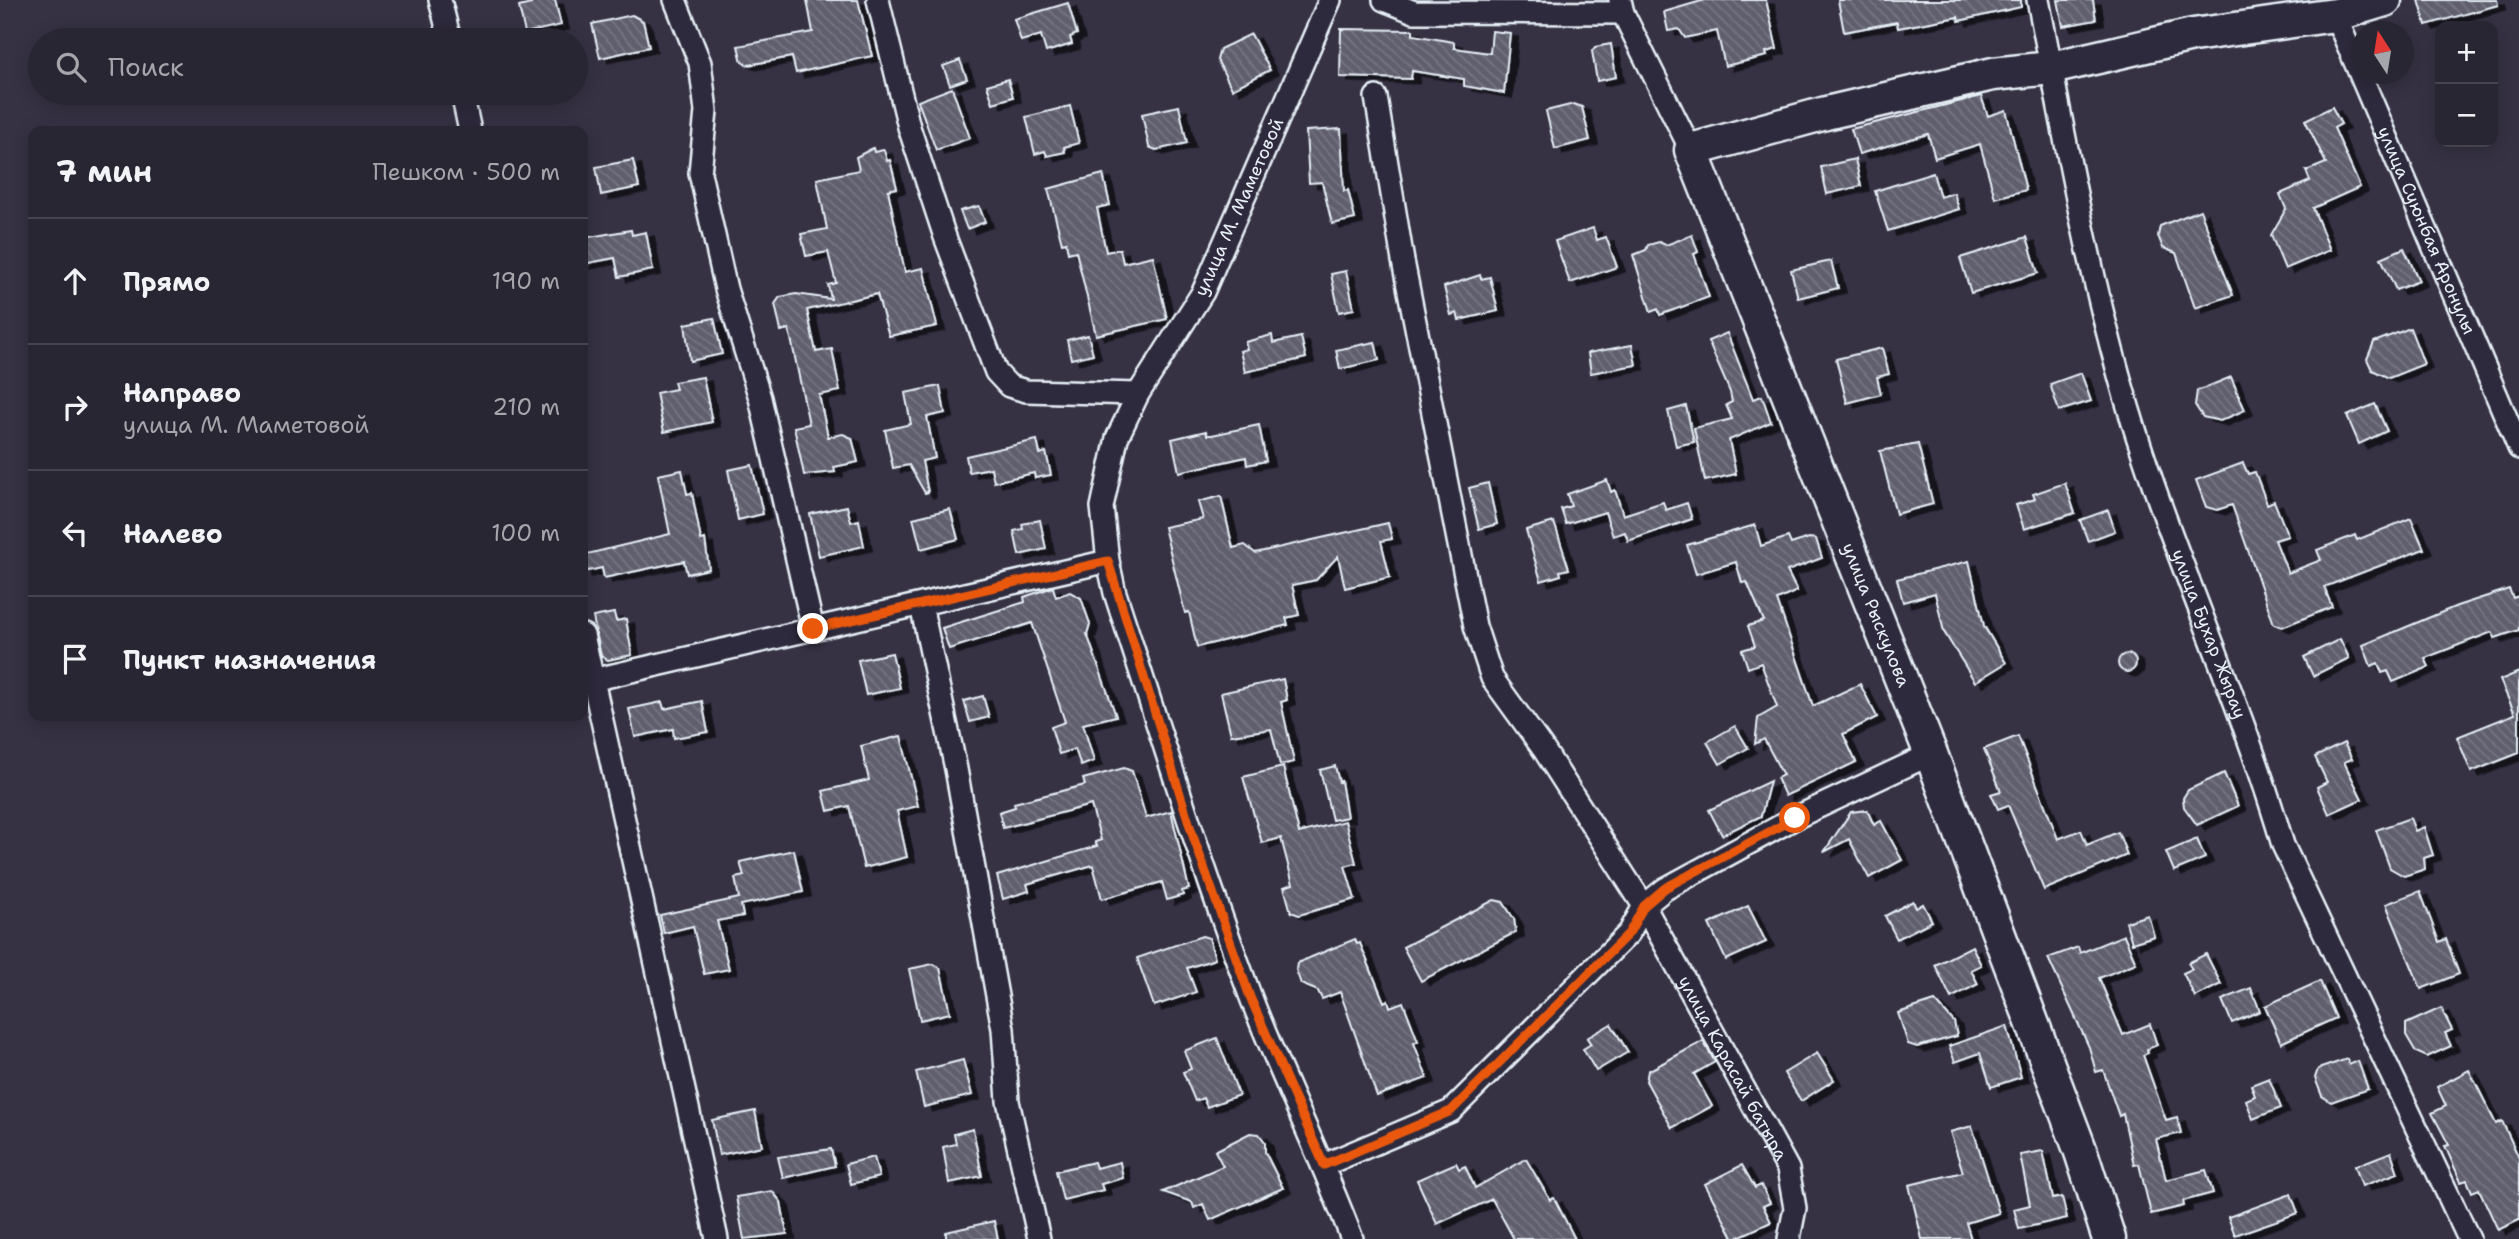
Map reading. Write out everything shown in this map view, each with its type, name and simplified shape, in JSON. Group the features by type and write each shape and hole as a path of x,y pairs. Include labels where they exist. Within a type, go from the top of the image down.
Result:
{"street":[{"path":"440,0 447,28"},
{"path":"675,0 702,73 706,111 700,173 726,289 760,398 813,629"},
{"path":"878,0 909,127 945,237 996,372 1009,386 1026,391 1138,394"},
{"name":"улица М. Маметовой","path":"1330,0 1203,292 1138,394 1117,438 1102,507 1108,561 1194,839 1246,984 1324,1165 1352,1239"},
{"path":"1384,0 1414,12 1621,6"},
{"name":"улица Бухар Жырау","path":"2038,0 2089,251 2120,380 2172,538 2267,788 2283,845 2469,1239"},
{"path":"1692,150 1826,113 1993,74 2051,68 2193,35 2335,15 2385,0"},
{"name":"улица Рыскулова","path":"1621,6 1692,150 1931,754 2081,1152 2109,1239"},
{"name":"улица Суюнбая Аронулы","path":"2335,15 2519,448"},
{"name":"улица Карасай батыра","path":"1376,97 1404,261 1475,626 1488,665 1493,678 1544,750 1644,906 1788,1169 1795,1208 1789,1239"},
{"path":"465,105 469,126"},
{"path":"592,680 1108,561"},
{"path":"921,605 956,769 1003,1029 1008,1101 1039,1239"},
{"path":"588,660 717,1239"},
{"path":"1324,1165 1451,1111 1629,933 1644,906 1665,888 1795,818 1931,754"}],"building":[{"path":"530,0 555,0 561,25 524,28 519,7 531,4"},
{"path":"807,0 858,0 872,56 796,73 792,57 748,65 742,62 738,46 813,32"},
{"path":"1705,0 1766,0 1777,49 1766,52 1767,56 1725,66 1717,31 1685,38 1679,29 1668,31 1664,12"},
{"path":"1838,0 2021,0 2021,7 1959,21 1958,17 1898,28 1897,22 1844,32"},
{"path":"2058,0 2093,0 2096,20 2063,26"},
{"path":"2419,0 2497,0 2498,5 2426,25"},
{"path":"1068,3 1077,34 1070,37 1072,44 1046,52 1041,35 1021,41 1014,19"},
{"path":"632,15 643,21 649,47 600,58 592,24"},
{"path":"1341,29 1413,30 1413,35 1454,42 1454,48 1490,53 1492,31 1510,33 1504,93 1464,86 1464,79 1412,71 1411,79 1340,77"},
{"path":"1251,34 1270,70 1232,89 1217,60 1220,49"},
{"path":"1611,44 1616,77 1597,81 1592,51 1595,47"},
{"path":"960,60 967,79 950,85 943,66"},
{"path":"1008,79 1013,97 993,103 987,85"},
{"path":"952,88 970,138 936,150 918,101"},
{"path":"1981,96 1988,116 2006,110 2026,190 1995,198 1980,144 1935,158 1928,134 1859,154 1851,129"},
{"path":"1574,104 1582,107 1590,140 1555,149 1546,111"},
{"path":"1070,106 1079,143 1064,147 1065,152 1047,156 1045,151 1035,154 1026,117"},
{"path":"1179,106 1187,143 1156,150 1149,147 1142,114"},
{"path":"2332,107 2341,124 2334,128 2360,187 2313,208 2330,250 2285,269 2271,235 2286,209 2280,194 2310,181 2306,171 2326,163 2305,120"},
{"path":"1341,129 1344,191 1348,190 1355,219 1332,224 1322,182 1309,183 1306,131"},
{"path":"873,148 874,152 884,150 887,161 890,160 897,188 888,190 905,272 923,268 937,326 889,336 877,294 807,310 816,352 832,349 840,391 819,395 828,437 843,434 852,438 858,462 834,467 835,472 804,475 794,427 809,424 789,329 781,331 775,304 780,297 796,294 831,299 828,285 836,283 828,252 806,256 801,234 827,229 817,179 859,170 856,157"},
{"path":"1855,159 1861,186 1827,194 1821,167"},
{"path":"633,160 639,187 601,195 596,167"},
{"path":"1933,173 1940,197 1954,193 1959,209 1888,231 1875,191"},
{"path":"1103,174 1110,205 1097,208 1106,252 1120,249 1123,263 1153,256 1167,319 1096,335 1076,251 1068,253 1066,242 1062,243 1048,189"},
{"path":"979,206 985,222 967,229 960,211"},
{"path":"2200,210 2233,295 2195,308 2176,253 2163,248 2158,236 2160,226"},
{"path":"1593,228 1597,240 1606,237 1617,267 1570,283 1555,241"},
{"path":"631,230 632,235 646,232 653,270 619,277 615,258 588,263 588,237"},
{"path":"1692,235 1698,252 1694,254 1709,297 1660,315 1658,309 1651,312 1633,255 1646,250 1648,245 1659,242 1666,245"},
{"path":"2027,237 2038,273 1971,293 1960,258"},
{"path":"2404,248 2419,281 2396,290 2381,258"},
{"path":"1831,261 1838,288 1798,298 1791,270"},
{"path":"1346,271 1354,309 1339,312 1331,274"},
{"path":"1480,275 1481,279 1490,277 1498,311 1459,320 1457,313 1451,315 1444,287"},
{"path":"714,318 722,354 690,361 685,324"},
{"path":"2410,328 2424,364 2389,378 2372,370 2367,359 2374,342"},
{"path":"1727,333 1753,399 1762,396 1771,422 1729,440 1736,474 1705,481 1694,428 1732,419 1726,405 1732,402 1730,392 1708,341"},
{"path":"1088,335 1093,354 1071,359 1067,340"},
{"path":"1272,335 1273,343 1301,337 1306,358 1245,372 1240,351 1247,349 1245,342"},
{"path":"1375,342 1379,360 1340,369 1336,350"},
{"path":"1632,345 1636,365 1591,373 1588,353"},
{"path":"1882,348 1889,374 1877,377 1881,394 1847,403 1836,359"},
{"path":"2081,373 2091,401 2059,411 2050,384"},
{"path":"703,377 712,422 664,432 656,393 676,389 674,382"},
{"path":"2231,377 2245,410 2220,421 2203,417 2195,405 2197,391"},
{"path":"940,386 945,413 927,417 935,458 922,461 928,492 925,493 909,465 893,468 885,430 911,424 905,393"},
{"path":"2375,404 2387,431 2359,444 2347,416"},
{"path":"1686,406 1694,442 1676,446 1668,411"},
{"path":"1259,425 1266,461 1247,465 1246,457 1179,472 1172,439 1206,431 1207,435 1212,435"},
{"path":"1037,440 1040,454 1046,452 1051,475 1035,478 1034,473 994,482 991,468 969,472 966,456"},
{"path":"1918,444 1933,504 1896,514 1880,451"},
{"path":"2243,463 2248,474 2255,472 2267,504 2274,501 2288,536 2275,540 2288,573 2321,560 2317,550 2355,535 2357,540 2411,518 2424,549 2324,587 2332,607 2282,627 2274,624 2232,505 2217,510 2206,507 2196,480"},
{"path":"752,465 763,514 738,520 728,470"},
{"path":"682,470 687,494 692,493 701,540 705,539 709,569 687,574 684,561 604,578 602,568 588,571 588,554 670,534 658,475"},
{"path":"1607,480 1611,492 1615,490 1623,515 1663,502 1666,510 1687,503 1692,519 1628,541 1625,532 1613,536 1605,512 1566,524 1561,509 1571,506 1567,494"},
{"path":"1488,483 1497,524 1479,529 1469,488"},
{"path":"2065,483 2075,513 2024,529 2016,505 2035,499 2033,494"},
{"path":"1221,496 1233,548 1245,545 1255,553 1388,523 1392,539 1381,541 1390,577 1345,588 1338,556 1316,580 1292,585 1299,615 1286,618 1288,625 1197,647 1189,612 1185,613 1164,527 1203,519 1198,502"},
{"path":"847,506 851,522 859,520 864,546 819,556 810,514"},
{"path":"950,509 958,539 921,549 913,518"},
{"path":"2108,510 2115,531 2088,541 2080,520"},
{"path":"1040,520 1046,549 1019,555 1014,531 1023,529 1022,524"},
{"path":"1554,522 1569,569 1560,571 1561,575 1541,581 1526,530"},
{"path":"1755,525 1761,546 1788,537 1791,544 1809,538 1816,539 1822,558 1787,571 1797,591 1777,600 1813,706 1860,684 1877,717 1843,734 1856,762 1785,796 1777,778 1783,775 1764,739 1755,744 1758,718 1777,707 1761,663 1748,668 1742,650 1755,646 1748,626 1764,621 1747,582 1742,583 1736,562 1696,574 1687,545"},
{"path":"1969,561 1984,626 2006,663 1975,682 1944,632 1935,593 1903,602 1897,579"},
{"path":"1053,587 1056,597 1070,592 1081,598 1090,624 1087,634 1116,716 1083,724 1094,761 1081,766 1075,749 1059,754 1051,727 1065,722 1032,623 949,649 942,628 1025,602 1024,597"},
{"path":"2509,589 2513,598 2519,596 2519,630 2495,638 2492,632 2425,658 2429,667 2393,682 2388,671 2382,673 2378,663 2371,666 2363,645 2457,606"},
{"path":"614,613 616,621 626,619 632,655 608,660 601,656 593,617"},
{"path":"2340,639 2349,658 2313,676 2304,657"},
{"path":"892,653 900,688 866,695 858,660"},
{"path":"2127,654 2133,657 2136,663 2133,669 2127,672 2121,669 2118,663 2121,657"},
{"path":"2519,672 2519,753 2471,772 2457,737 2515,714 2500,680"},
{"path":"1283,679 1287,700 1281,702 1294,762 1280,765 1271,729 1231,735 1221,693"},
{"path":"983,696 989,717 970,722 964,701"},
{"path":"702,701 708,732 674,738 673,729 635,737 629,709 662,702 664,709"},
{"path":"1735,726 1748,748 1720,764 1707,742"},
{"path":"901,736 918,806 897,811 907,857 864,868 849,806 828,811 823,791 869,780 861,746"},
{"path":"2018,736 2058,839 2081,830 2087,845 2118,832 2127,855 2044,890 2008,805 1998,809 1991,794 2001,791 1984,749"},
{"path":"2344,743 2352,759 2344,762 2362,799 2329,814 2317,787 2327,782 2315,757"},
{"path":"1335,766 1339,782 1341,781 1347,817 1332,820 1320,770"},
{"path":"1283,767 1299,833 1345,821 1356,863 1345,866 1355,899 1299,915 1291,912 1284,887 1293,884 1281,838 1262,843 1243,777"},
{"path":"1124,768 1132,771 1146,818 1171,811 1189,889 1182,891 1183,895 1167,900 1162,882 1102,899 1093,865 1027,884 1029,891 1003,899 997,876 1097,846 1095,842 1101,840 1091,805 1003,828 999,812 1015,807 1014,803 1085,785 1083,779"},
{"path":"2224,773 2238,806 2197,825 2184,807 2183,798 2188,790"},
{"path":"1770,781 1761,816 1722,835 1709,810"},
{"path":"1867,810 1874,825 1881,821 1902,860 1869,878 1849,839 1824,852 1851,812"},
{"path":"2410,818 2415,831 2424,827 2433,855 2424,858 2425,869 2404,876 2390,868 2376,830"},
{"path":"2197,839 2205,858 2174,871 2166,852"},
{"path":"794,850 803,892 741,905 743,916 717,921 729,969 704,974 693,926 664,933 660,915 739,898 735,878 744,876 740,862"},
{"path":"2420,891 2439,942 2446,939 2459,974 2421,989 2386,904"},
{"path":"1494,900 1503,902 1514,919 1516,932 1421,981 1403,947"},
{"path":"1913,901 1916,908 1923,904 1932,921 1897,939 1885,916"},
{"path":"1748,906 1766,942 1726,960 1709,924"},
{"path":"2148,915 2154,936 2132,943 2126,922"},
{"path":"2124,935 2136,963 2099,978 2123,1035 2150,1024 2157,1045 2147,1049 2148,1053 2143,1055 2166,1120 2177,1117 2181,1133 2156,1139 2166,1180 2206,1170 2213,1193 2183,1201 2184,1206 2151,1214 2139,1164 2134,1165 2123,1114 2119,1116 2103,1070 2096,1072 2089,1047 2048,958 2078,947 2080,953"},
{"path":"1202,936 1209,938 1215,959 1187,968 1196,992 1154,1006 1137,958"},
{"path":"1355,939 1357,944 1360,943 1384,1002 1388,1000 1390,1007 1403,1002 1418,1041 1414,1043 1427,1078 1377,1096 1340,992 1322,999 1318,991 1301,984 1296,970 1297,963"},
{"path":"1972,946 1981,965 1971,970 1978,984 1951,998 1935,965"},
{"path":"2206,954 2221,984 2195,997 2183,973 2192,969 2188,963"},
{"path":"933,964 940,968 950,1013 920,1020 909,969"},
{"path":"2320,981 2336,1018 2281,1043 2265,1006"},
{"path":"2251,988 2260,1011 2232,1023 2222,1000"},
{"path":"1935,1001 1954,1022 1957,1036 1917,1047 1908,1044 1898,1013"},
{"path":"2441,1008 2452,1030 2445,1033 2451,1046 2427,1057 2416,1052 2406,1035 2406,1024"},
{"path":"1611,1024 1628,1052 1596,1071 1583,1049 1591,1044 1587,1038"},
{"path":"2007,1026 2021,1077 1991,1087 1980,1053 1955,1062 1949,1046"},
{"path":"1217,1038 1239,1095 1207,1107 1203,1098 1195,1101 1183,1072 1191,1069 1184,1051"},
{"path":"1703,1041 1715,1062 1694,1074 1712,1106 1672,1128 1646,1081 1648,1071"},
{"path":"1817,1053 1834,1080 1801,1101 1784,1073"},
{"path":"2347,1059 2349,1065 2358,1061 2368,1089 2331,1102 2322,1096 2315,1078 2318,1069"},
{"path":"963,1060 972,1095 924,1107 916,1072"},
{"path":"2469,1070 2496,1124 2502,1121 2519,1158 2519,1220 2498,1230 2479,1189 2472,1192 2467,1180 2461,1182 2445,1146 2449,1145 2432,1113 2446,1106 2437,1087"},
{"path":"2269,1078 2281,1108 2253,1119 2246,1100 2255,1096 2251,1085"},
{"path":"755,1111 762,1146 719,1155 712,1120"},
{"path":"1972,1126 1999,1213 1966,1223 1971,1239 1922,1239 1909,1185 1963,1172 1950,1132"},
{"path":"973,1129 982,1176 949,1183 943,1147 956,1144 954,1134"},
{"path":"1250,1133 1259,1134 1265,1142 1265,1152 1283,1188 1210,1220 1203,1204 1194,1208 1192,1202 1163,1192 1223,1166 1215,1151"},
{"path":"831,1149 835,1166 783,1178 778,1157"},
{"path":"2043,1151 2053,1199 2062,1197 2067,1218 2019,1229 2014,1209 2030,1205 2020,1155"},
{"path":"2391,1152 2398,1173 2362,1186 2355,1166"},
{"path":"874,1157 879,1177 851,1184 846,1164"},
{"path":"1526,1159 1550,1200 1554,1198 1575,1239 1514,1239 1492,1199 1437,1224 1417,1180 1456,1163 1459,1169 1465,1166 1475,1188"},
{"path":"1094,1162 1096,1168 1120,1162 1123,1178 1101,1184 1103,1190 1063,1200 1056,1171"},
{"path":"1742,1165 1755,1188 1761,1185 1770,1203 1763,1206 1771,1222 1734,1239 1705,1184"},
{"path":"772,1191 781,1202 787,1234 744,1239 736,1197"},
{"path":"2291,1194 2298,1213 2235,1235 2228,1217"},
{"path":"994,1221 998,1239 946,1239 946,1232"}],"route":[{"path":"813,629 1108,561 1115,593 1194,839 1250,997 1324,1165 1451,1111 1629,933 1644,906 1665,888 1795,818"}]}
